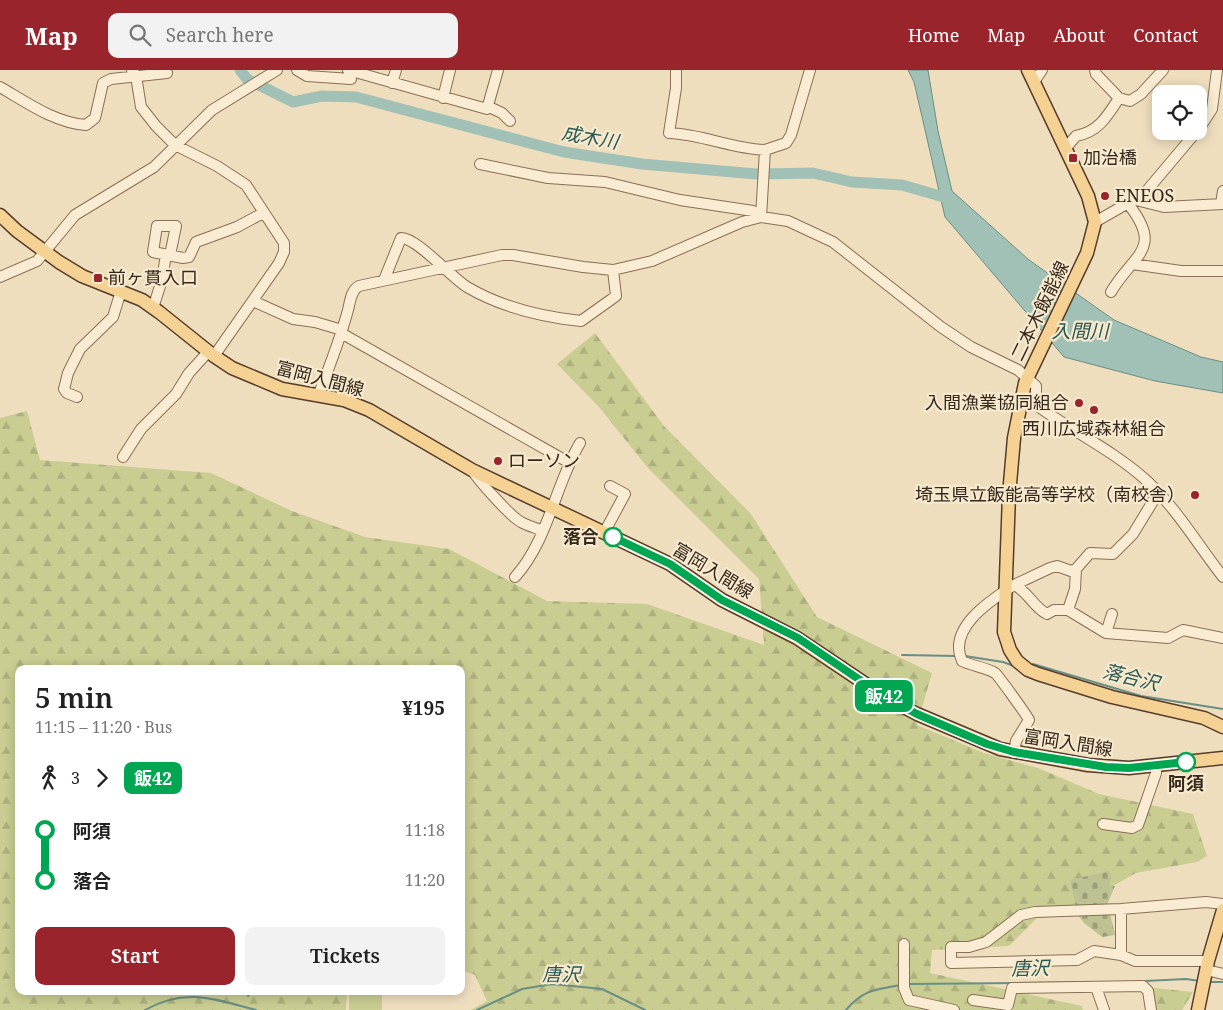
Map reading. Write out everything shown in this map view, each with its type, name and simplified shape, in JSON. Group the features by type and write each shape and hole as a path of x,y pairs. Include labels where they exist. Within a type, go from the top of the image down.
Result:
{"main road":[{"name":"二本木飯能線","path":"1031,76 1088,196 1095,222 1092,240 1035,380 1019,403 1011,462 1009,588 1004,636 1012,655 1028,670 1112,697 1204,718 1223,727"},
{"name":"富岡入間線","path":"0,215 45,253 82,276 121,291 153,308 211,354 266,384 282,389 344,400 369,410 472,470 670,564 722,600 798,638 885,697 917,714 987,744 1014,752 1106,767 1156,766 1223,758"},
{"path":"1198,1010 1205,973 1223,910"}],"street":[{"path":"0,277 37,260 75,216 154,167 212,110 277,70"},
{"path":"297,70 307,76 349,75 392,83 487,109 498,70"},
{"path":"392,83 396,70"},
{"path":"443,98 450,70"},
{"path":"676,70 676,88 669,132 687,133 764,154 786,143 791,135 810,70"},
{"path":"1031,76 1042,70"},
{"path":"1095,70 1096,74 1124,101 1134,100 1163,70"},
{"path":"1217,70 1223,75"},
{"path":"1207,116 1212,109 1217,70"},
{"path":"0,87 34,107 75,124 86,125 95,118 103,83 134,73 167,73"},
{"path":"123,457 141,429 176,394 193,368 211,354 253,301 284,252 284,243 246,186 217,166 175,145 141,107 134,73"},
{"path":"1065,149 1076,136 1089,134 1101,123 1119,98"},
{"path":"487,106 502,113 510,121"},
{"path":"1095,222 1133,202 1154,186 1190,140"},
{"path":"761,217 764,154"},
{"path":"480,164 548,178 605,182 680,200 753,212 761,217"},
{"path":"1133,202 1164,207 1222,204 1223,191"},
{"path":"1111,292 1143,250 1146,242 1141,220 1133,202"},
{"path":"153,308 168,255 183,258 189,257 196,242 237,227 263,213"},
{"path":"318,396 342,331 354,288 442,267 513,255 613,270 652,261 690,247 742,222 761,217 788,221 833,242 947,332 1035,380 1036,405 1120,460 1158,492 1223,577"},
{"path":"384,280 400,238 404,238 421,248 467,287 514,308 562,319 581,321 616,296 613,270"},
{"path":"1132,264 1181,271 1223,271"},
{"path":"77,397 67,393 64,389 68,373 80,349 113,317 121,291"},
{"path":"253,301 293,319 315,322 342,331 568,462"},
{"path":"516,577 526,565 554,508 568,462 580,443"},
{"path":"472,470 479,482 491,491 519,522 543,531"},
{"path":"604,533 624,494 610,486"},
{"path":"1068,610 1075,589 1076,569 1090,553 1105,555 1112,554 1118,550 1133,534 1158,492"},
{"path":"1014,752 1016,741 1029,720 1028,715 1012,698 999,676 993,671 962,661 958,647 962,634 973,616 1009,588 1057,566 1071,570 1076,569"},
{"path":"1009,588 1021,588 1039,610 1046,614 1054,610 1068,610 1106,633 1168,638 1183,630 1223,638"},
{"path":"1106,633 1112,614"},
{"path":"1103,824 1132,828 1138,825 1156,773 1156,766"},
{"path":"1223,904 1206,902 1121,909 1054,910 1021,915 986,942 970,947 951,947 951,963 1077,960 1094,951 1121,955 1135,961 1205,973 1223,974"},
{"path":"1121,909 1121,955"},
{"path":"904,944 904,982 909,1000 954,1010"},
{"path":"974,1000 1008,1005 1012,988 1143,986 1148,991 1151,1010"},
{"path":"1096,987 1104,1010"}],"green space":[{"path":"595,333 664,426 751,514 817,617 932,673 917,725 984,753 1038,768 1099,794 1193,814 1207,856 1197,862 1136,873 1076,907 1037,918 1009,946 932,950 930,973 1082,1006 1083,1010 471,1010 487,1001 475,975 465,971 465,665 15,665 15,995 347,995 346,1010 0,1010 0,418 27,411 40,460 211,473 292,511 365,537 449,549 547,601 647,604 764,645 759,579 648,468 599,407 557,364"},
{"path":"1109,871 1111,876 1109,886 1115,886 1107,905 1076,907 1070,880"},
{"path":"1110,913 1115,935 1102,937 1084,923 1077,914"},
{"path":"1145,987 1193,992 1182,1010 1146,1010"},
{"path":"349,995 382,995 382,1010 349,1010"}],"water":[{"name":"入間川","path":"908,70 928,70 938,131 952,191 1029,260 1114,320 1201,357 1223,362 1223,393 1155,381 1064,357 945,217 914,82"}],"waterway":[{"name":"成木川","path":"240,70 247,79 293,102 322,96 356,97 564,152 642,164 756,174 813,173 852,182 902,185 947,198"},
{"name":"落合沢","path":"902,655 957,656"},
{"name":"落合沢","path":"965,656 1003,662 1014,666"},
{"name":"落合沢","path":"1033,664 1141,696 1223,709"},
{"name":"唐沢","path":"1145,981 1186,979 1200,981"},
{"name":"唐沢","path":"908,984 1105,982"},
{"name":"唐沢","path":"1209,982 1223,982"},
{"name":"唐沢","path":"477,1010 522,989 552,984 602,989 645,1010"},
{"name":"唐沢","path":"846,1010 864,994 901,985"},
{"name":"唐沢","path":"145,1010 160,1003 187,997 213,999 256,1010"}],"bus line":[{"name":"飯42","path":"613,537 670,564 722,600 798,638 885,697 917,714 987,744 1014,752 1106,767 1129,768 1186,762"}],"place":[{"name":"加治橋","path":"1073,158"},
{"name":"ENEOS","path":"1105,196"},
{"name":"前ヶ貫入口","path":"98,278"},
{"name":"入間漁業協同組合","path":"1079,403"},
{"name":"西川広域森林組合","path":"1094,410"},
{"name":"ローソン","path":"498,461"},
{"name":"埼玉県立飯能高等学校（南校舎）","path":"1195,495"},
{"name":"落合","path":"613,537"},
{"name":"阿須","path":"1186,762"}]}
